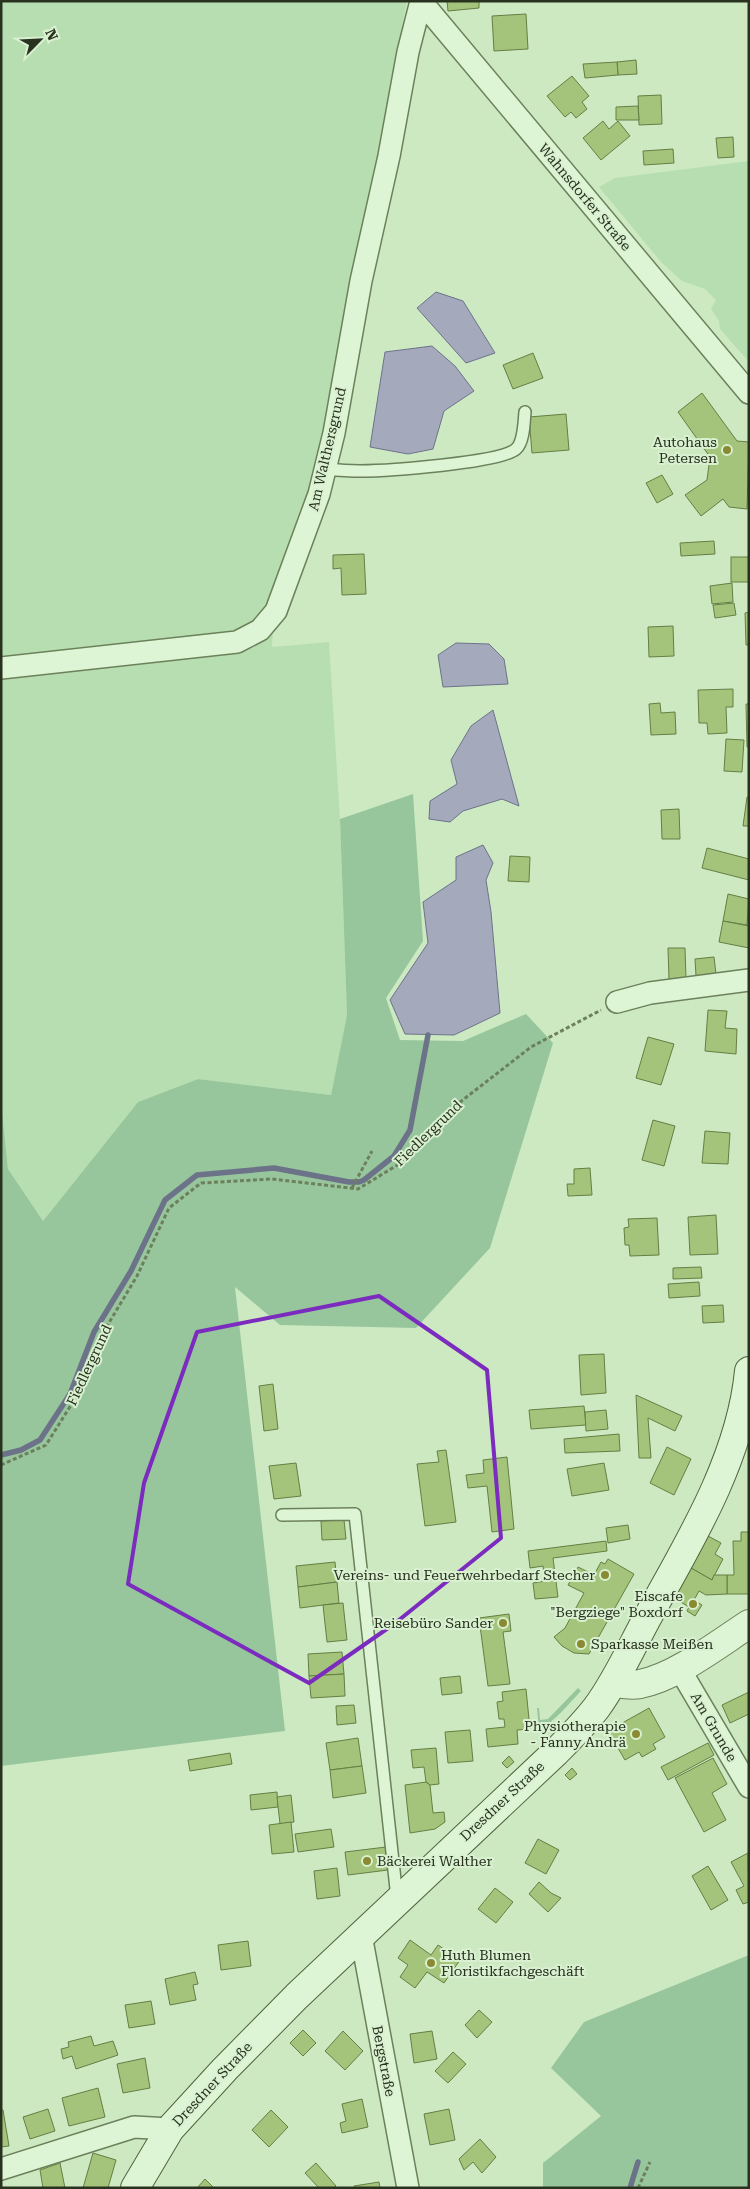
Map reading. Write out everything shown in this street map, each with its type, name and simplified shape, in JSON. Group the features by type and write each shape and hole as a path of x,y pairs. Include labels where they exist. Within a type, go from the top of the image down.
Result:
{"main road":[{"name":"Dresdner Straße","path":"135,2188 170,2129 297,1996 568,1740 596,1708 613,1683 676,1565 723,1469 741,1422 749,1371"},
{"path":"613,1683 642,1684 679,1668 749,1624"}],"street":[{"name":"Wahnsdorfer Straße","path":"421,1 749,393"},
{"name":"Am Walthersgrund","path":"1,668 208,647 237,642 260,630 276,611 296,562 319,494 334,434 362,281 408,52 421,1"},
{"path":"617,1002 650,993 749,980"},
{"name":"Am Grunde","path":"679,1668 749,1787"},
{"name":"Bergstraße","path":"361,1935 408,2188"},
{"path":"1,2169 134,2127 170,2129"}],"lane":[{"path":"325,469 360,471 441,464 507,454 517,449 521,439 525,412"},
{"path":"282,1515 355,1514 398,1900"}],"path":[{"name":"Fiedlergrund","path":"1,1465 46,1445 76,1397 102,1336 137,1276 169,1208 201,1183 272,1179 358,1189 404,1161 446,1113 531,1047 617,1002"},
{"path":"352,1188 372,1151"},
{"path":"638,2188 650,2162"}],"highlighted area":[{"path":"379,1296 487,1370 501,1538 394,1624 309,1683 128,1584 144,1483 197,1332"}],"green space":[{"path":"1,1 407,1 320,459 275,593 272,647 329,642 340,819 347,1015 331,1095 198,1079 138,1102 43,1221 8,1169 1,1103"},
{"path":"749,161 749,362 720,329 719,321 711,309 716,300 705,289 682,281 662,263 599,187 615,178"},
{"path":"413,794 423,941 386,998 400,1040 463,1041 526,1014 553,1043 490,1248 416,1328 280,1325 235,1287 285,1731 1,1766 1,1103 8,1169 43,1221 138,1102 198,1079 331,1095 347,1015 340,819"},
{"path":"578,1688 581,1691 566,1707 549,1723 539,1729 537,1708 539,1708 540,1720 548,1719"},
{"path":"749,1955 749,2188 543,2188 543,2163 601,2116 551,2068 584,2022"}],"water":[{"path":"436,292 463,301 495,353 466,363 417,308"},
{"path":"432,346 455,366 474,391 444,411 433,449 408,454 370,447 385,352"},
{"path":"456,643 489,644 504,659 508,684 443,687 438,655"},
{"path":"493,710 519,806 502,799 463,811 450,822 429,819 430,801 457,784 451,760 471,726"},
{"path":"483,845 493,863 486,880 491,912 500,1013 454,1035 405,1034 390,1000 428,943 423,902 456,880 456,857"}],"building":[{"path":"447,1 479,1 479,8 448,11"},
{"path":"526,14 528,49 494,51 492,16"},
{"path":"636,60 637,74 618,75 617,62"},
{"path":"617,62 618,75 585,78 583,64"},
{"path":"572,76 589,96 582,102 587,109 576,118 571,112 565,117 547,96"},
{"path":"661,95 662,124 639,125 638,96"},
{"path":"638,106 639,120 616,120 616,107"},
{"path":"603,121 609,129 618,121 630,136 601,160 583,138"},
{"path":"733,137 734,157 718,158 716,138"},
{"path":"673,149 674,163 644,165 643,151"},
{"path":"533,353 543,378 513,389 503,365"},
{"name":"Autohaus Petersen","path":"702,393 737,441 749,442 747,509 729,507 723,499 701,516 685,495 707,480 710,457 678,412"},
{"path":"566,414 569,450 532,453 529,417"},
{"path":"662,475 673,494 657,503 646,483"},
{"path":"714,541 715,554 681,556 680,543"},
{"path":"364,554 366,594 342,595 341,568 333,569 333,555"},
{"path":"731,557 749,557 749,582 731,582"},
{"path":"732,583 733,602 712,604 710,586"},
{"path":"734,603 736,615 715,618 713,605"},
{"path":"749,612 749,645 746,645 745,613"},
{"path":"673,626 674,656 649,657 648,627"},
{"path":"733,689 733,707 726,707 727,733 708,734 707,723 699,723 698,690"},
{"path":"660,703 661,713 675,712 676,734 651,735 649,704"},
{"path":"746,704 749,704 749,747 747,747"},
{"path":"726,739 744,740 742,772 724,771"},
{"path":"747,797 749,797 749,826 743,826"},
{"path":"679,809 680,839 662,839 661,810"},
{"path":"707,848 749,859 749,880 702,868"},
{"path":"510,856 530,857 529,882 508,881"},
{"path":"728,894 749,899 747,925 723,921"},
{"path":"723,921 749,926 749,948 719,942"},
{"path":"668,948 685,948 686,979 669,979"},
{"path":"714,957 716,974 696,976 695,959"},
{"path":"708,1010 727,1011 725,1028 737,1029 736,1054 705,1051"},
{"path":"648,1037 674,1044 661,1085 636,1078"},
{"path":"653,1120 675,1126 664,1166 642,1160"},
{"path":"705,1131 730,1133 728,1164 702,1163"},
{"path":"590,1168 592,1195 568,1196 567,1184 574,1184 574,1169"},
{"path":"716,1215 718,1254 690,1255 688,1217"},
{"path":"657,1218 659,1255 630,1256 629,1245 625,1245 624,1228 629,1227 628,1219"},
{"path":"701,1267 702,1278 673,1279 673,1268"},
{"path":"699,1282 700,1296 669,1298 668,1284"},
{"path":"723,1305 724,1322 703,1323 702,1306"},
{"path":"604,1354 606,1393 581,1395 579,1355"},
{"path":"273,1384 278,1429 264,1431 259,1386"},
{"path":"636,1395 682,1416 675,1431 648,1418 651,1458 639,1458"},
{"path":"584,1406 586,1425 531,1429 529,1410"},
{"path":"606,1410 608,1429 586,1431 585,1412"},
{"path":"619,1434 620,1451 565,1453 564,1439"},
{"path":"667,1447 691,1459 674,1495 650,1483"},
{"path":"446,1450 456,1522 425,1526 417,1464 439,1462 437,1451"},
{"path":"507,1457 514,1529 492,1532 487,1486 468,1488 466,1475 484,1473 483,1460"},
{"path":"296,1463 301,1496 274,1499 269,1466"},
{"path":"604,1463 609,1490 572,1496 567,1469"},
{"path":"344,1520 346,1539 322,1540 321,1521"},
{"path":"628,1525 630,1539 608,1543 606,1528"},
{"path":"741,1532 749,1532 749,1594 727,1594 727,1575 734,1575 733,1541 741,1541"},
{"path":"708,1536 721,1543 715,1554 723,1559 712,1580 691,1568"},
{"path":"606,1541 607,1551 553,1558 558,1597 535,1599 533,1583 545,1581 543,1566 530,1568 528,1551"},
{"path":"608,1559 634,1574 589,1654 574,1653 562,1646 554,1637 565,1628 584,1593 568,1585 578,1567 594,1575 601,1562 605,1564"},
{"path":"335,1562 337,1582 298,1587 296,1566"},
{"path":"691,1568 712,1580 714,1575 727,1575 727,1594 706,1595 699,1591 694,1600 702,1605 695,1616 687,1611 689,1607 674,1598"},
{"path":"337,1582 339,1603 300,1608 298,1587"},
{"path":"343,1603 347,1640 327,1642 323,1605"},
{"path":"509,1614 511,1631 503,1632 510,1684 488,1686 479,1618"},
{"path":"342,1652 344,1674 309,1676 308,1654"},
{"path":"344,1674 345,1696 311,1698 309,1676"},
{"path":"460,1676 462,1693 442,1695 440,1678"},
{"path":"526,1689 530,1729 517,1730 518,1744 488,1747 486,1729 505,1727 504,1719 499,1719 497,1702 503,1701 502,1692"},
{"path":"749,1692 749,1714 730,1723 722,1705"},
{"path":"354,1705 356,1723 337,1725 336,1706"},
{"name":"Physiotherapie - Fanny Andrä","path":"649,1708 665,1737 653,1744 656,1749 642,1757 639,1752 625,1760 608,1731"},
{"path":"470,1730 473,1761 448,1763 445,1732"},
{"path":"358,1738 362,1766 330,1770 326,1743"},
{"path":"708,1743 714,1755 668,1780 661,1767"},
{"path":"436,1748 439,1784 430,1785 426,1782 424,1767 413,1768 411,1750"},
{"path":"230,1753 232,1764 190,1771 188,1760"},
{"path":"509,1756 514,1762 507,1768 502,1763"},
{"path":"713,1758 727,1784 712,1793 726,1820 704,1832 675,1778"},
{"path":"362,1766 366,1793 333,1798 330,1770"},
{"path":"572,1768 577,1774 570,1780 565,1775"},
{"path":"426,1782 430,1785 433,1813 444,1812 445,1822 435,1829 410,1833 405,1785"},
{"path":"277,1792 278,1807 251,1810 250,1795"},
{"path":"291,1795 294,1822 280,1824 277,1797"},
{"path":"291,1822 294,1852 272,1854 269,1825"},
{"path":"331,1829 334,1847 298,1852 295,1834"},
{"path":"538,1839 559,1850 546,1874 525,1863"},
{"name":"Bäckerei Walther","path":"386,1847 388,1870 348,1875 345,1852"},
{"path":"748,1853 749,1902 743,1904 736,1890 744,1886 731,1862"},
{"path":"708,1866 728,1900 711,1910 692,1876"},
{"path":"337,1868 340,1896 317,1899 314,1871"},
{"path":"539,1882 551,1893 561,1898 548,1912 529,1894"},
{"path":"495,1888 513,1902 496,1923 478,1909"},
{"name":"Huth Blumen Floristikfachgeschäft","path":"410,1940 431,1955 438,1945 460,1960 444,1983 427,1972 415,1988 400,1977 408,1965 398,1958"},
{"path":"248,1941 251,1966 221,1970 218,1945"},
{"path":"195,1972 198,1984 193,1985 196,2000 170,2005 165,1979"},
{"path":"151,2001 155,2024 129,2028 125,2005"},
{"path":"479,2010 492,2022 477,2038 465,2025"},
{"path":"303,2030 316,2043 303,2056 290,2043"},
{"path":"343,2031 363,2051 345,2070 325,2051"},
{"path":"432,2031 437,2059 414,2063 410,2034"},
{"path":"91,2036 94,2046 113,2041 118,2055 76,2069 72,2056 63,2059 61,2049 69,2047 68,2042"},
{"path":"453,2052 466,2064 448,2083 435,2071"},
{"path":"145,2058 150,2088 123,2093 117,2064"},
{"path":"98,2088 105,2117 69,2126 62,2098"},
{"path":"362,2099 368,2127 342,2133 340,2123 346,2121 342,2104"},
{"path":"48,2109 55,2131 30,2139 23,2117"},
{"path":"449,2109 455,2140 430,2145 424,2114"},
{"path":"1,2110 3,2110 9,2146 1,2147"},
{"path":"271,2110 288,2127 269,2147 252,2130"},
{"path":"480,2139 496,2157 482,2173 473,2162 464,2170 459,2159"},
{"path":"93,2153 116,2160 108,2188 83,2188"},
{"path":"60,2163 65,2188 43,2188 40,2170"},
{"path":"316,2163 336,2186 333,2188 319,2188 305,2173"},
{"path":"205,2179 214,2188 197,2188"},
{"path":"379,2182 380,2188 355,2188 354,2186"}],"waterway":[{"path":"1,1455 21,1450 40,1440 70,1394 94,1332 131,1271 165,1200 197,1175 274,1168 349,1182 364,1180 394,1156 410,1130 428,1035"},
{"path":"630,2188 638,2162"}],"place":[{"name":"Autohaus Petersen","path":"727,450"},
{"name":"Vereins- und Feuerwehrbedarf Stecher","path":"605,1575"},
{"name":"Eiscafe \"Bergziege\" Boxdorf","path":"693,1604"},
{"name":"Reisebüro Sander","path":"503,1623"},
{"name":"Sparkasse Meißen","path":"581,1644"},
{"name":"Physiotherapie - Fanny Andrä","path":"636,1734"},
{"name":"Bäckerei Walther","path":"367,1861"},
{"name":"Huth Blumen Floristikfachgeschäft","path":"431,1963"}]}
